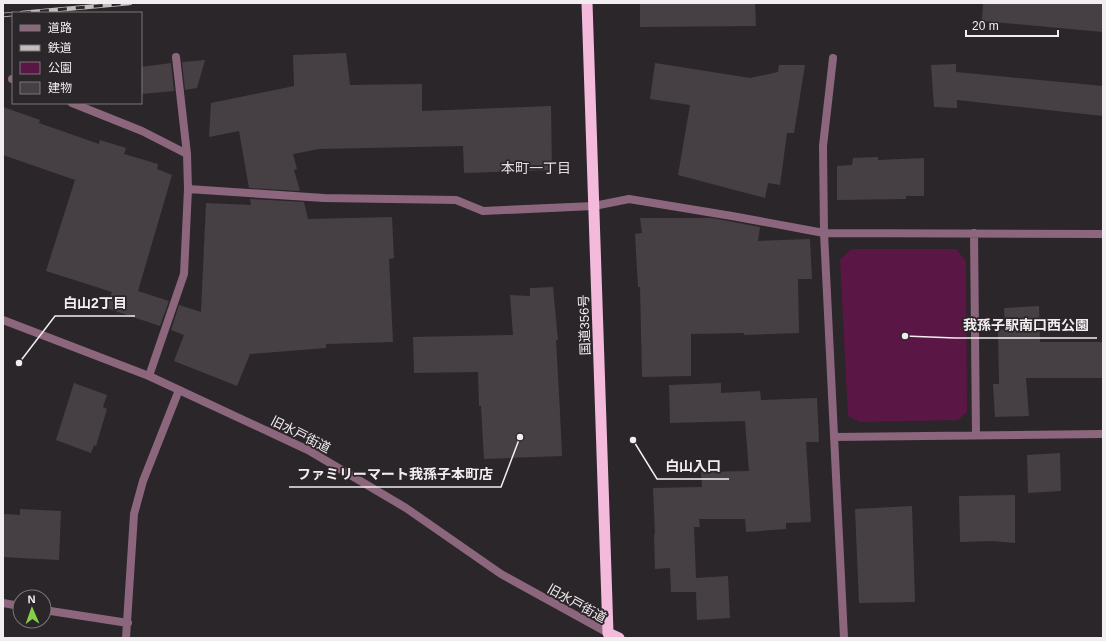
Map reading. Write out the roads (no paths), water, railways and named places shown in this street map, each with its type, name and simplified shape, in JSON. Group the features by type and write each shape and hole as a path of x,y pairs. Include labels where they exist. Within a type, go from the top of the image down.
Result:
{"highway":[{"name":"国道356号","path":"587,3 608,633"},
{"path":"608,633 619,638"}],"street":[{"path":"150,376 184,274 188,189 187,154 176,57"},
{"path":"833,58 823,146 824,233 844,638"},
{"path":"74,104 142,131 187,154"},
{"path":"188,189 324,198 456,200 483,210 594,206 629,199 824,233 1103,234"},
{"path":"974,233 976,435"},
{"name":"旧水戸街道","path":"3,320 150,376 308,450 406,508 501,574 608,633"},
{"path":"126,638 134,514 143,481 179,390"},
{"path":"834,437 1103,434"},
{"path":"52,611 128,623"}],"railway":[{"path":"33,12 130,3"},
{"path":"3,15 12,14"}],"place":[{"name":"我孫子駅南口西公園","path":"905,336"},
{"name":"白山2丁目","path":"19,363"},
{"name":"ファミリーマート我孫子本町店","path":"520,437"},
{"name":"白山入口","path":"633,440"}],"district":[{"name":"本町一丁目","path":"536,168"}]}
